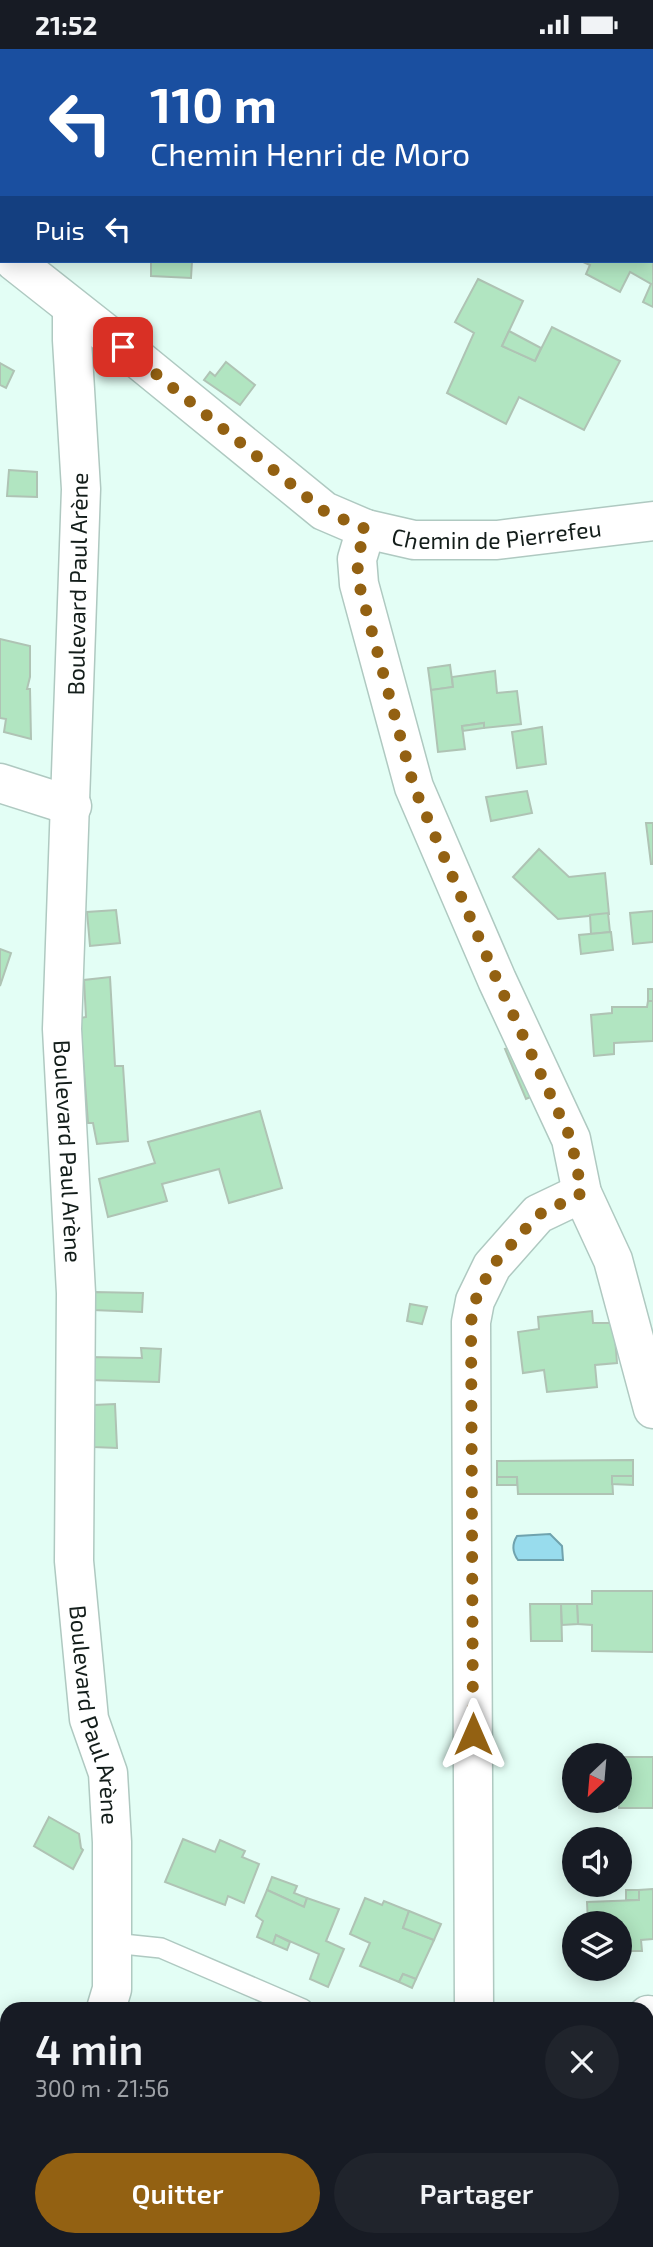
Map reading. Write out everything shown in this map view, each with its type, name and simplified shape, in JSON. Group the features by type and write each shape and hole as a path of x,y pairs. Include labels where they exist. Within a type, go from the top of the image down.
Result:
{"street":[{"name":"Chemin de Pierrefeu","path":"16,263 324,511 366,529 414,540 497,540 653,521"},
{"name":"Boulevard Paul Arène","path":"72,308 81,489 72,806 62,1029 76,1293 74,1561 89,1719 108,1773 112,1842 113,2002"},
{"path":"366,529 357,559 359,584 414,787 497,980 571,1139 582,1193 613,1260 653,1409"},
{"path":"0,783 72,806"},
{"path":"474,2002 471,1322 475,1301 492,1266 538,1215 582,1193"}],"lane":[{"path":"113,1943 161,1948 287,2002"}],"water":[{"path":"550,1534 562,1546 563,1560 518,1560 513,1548 517,1536"}],"building":[{"path":"151,263 192,263 191,278 151,276"},
{"path":"586,263 653,263 653,307 643,302 651,284 630,272 620,292 586,274 590,265"},
{"path":"478,279 523,301 502,346 535,361 552,327 620,361 584,430 519,397 506,424 447,393 474,333 455,322"},
{"path":"509,331 541,348 535,361 502,346"},
{"path":"226,362 255,385 240,405 204,380 210,372 215,376"},
{"path":"0,363 14,371 6,388 0,385"},
{"path":"9,470 37,472 37,497 7,496"},
{"path":"0,639 30,646 30,677 27,689 30,689 31,739 4,732 6,719 0,718"},
{"path":"450,665 453,687 431,690 428,668"},
{"path":"495,671 497,693 517,691 521,724 484,728 484,723 462,726 465,749 438,752 431,690 453,687 452,677"},
{"path":"484,723 484,728 463,731 462,726"},
{"path":"542,727 546,764 517,768 512,732"},
{"path":"527,791 532,813 491,821 486,797"},
{"path":"646,823 653,823 653,864 651,864"},
{"path":"539,849 569,877 605,873 609,914 558,919 513,877"},
{"path":"116,910 120,943 90,946 87,912"},
{"path":"653,911 653,942 633,944 630,913"},
{"path":"608,913 610,932 591,934 590,915"},
{"path":"611,932 613,950 581,954 579,935"},
{"path":"0,949 11,953 0,986"},
{"path":"110,977 115,1066 123,1066 128,1141 97,1144 93,1123 88,1123 80,1018 86,1017 84,980"},
{"path":"648,989 653,989 653,1001 648,1001"},
{"path":"648,1001 653,1001 653,1041 614,1043 614,1054 594,1056 591,1015 612,1013 612,1007 647,1007"},
{"path":"521,1044 543,1092 526,1099 505,1049"},
{"path":"260,1111 282,1188 229,1203 219,1169 162,1184 167,1201 108,1217 99,1179 155,1163 148,1142"},
{"path":"94,1292 143,1293 142,1312 93,1310"},
{"path":"410,1304 427,1307 422,1324 407,1321"},
{"path":"592,1311 593,1323 614,1323 617,1363 595,1365 597,1387 547,1392 544,1370 523,1373 518,1332 539,1329 538,1317"},
{"path":"141,1348 161,1349 159,1382 90,1380 90,1357 142,1358"},
{"path":"115,1404 117,1448 94,1447 94,1405"},
{"path":"633,1460 633,1476 612,1476 613,1494 518,1494 517,1477 497,1477 497,1461"},
{"path":"612,1476 633,1476 633,1485 612,1484"},
{"path":"497,1477 517,1477 517,1485 497,1485"},
{"path":"592,1591 653,1591 653,1652 592,1651 592,1625 578,1624 577,1604 592,1604"},
{"path":"530,1604 561,1604 562,1641 531,1641"},
{"path":"561,1604 577,1604 578,1624 562,1625"},
{"path":"632,1757 653,1757 653,1808 632,1808"},
{"path":"49,1817 79,1834 83,1850 73,1869 34,1846"},
{"path":"183,1839 215,1852 220,1840 245,1851 242,1857 259,1864 244,1903 228,1896 225,1905 165,1882"},
{"path":"272,1877 297,1886 294,1893 307,1898 304,1907 267,1890"},
{"path":"653,1889 653,1939 641,1940 642,1951 632,1951 632,1911 587,1911 587,1902 639,1900 639,1890"},
{"path":"267,1890 304,1907 307,1898 339,1909 326,1941 344,1949 328,1987 310,1979 319,1954 276,1935 273,1944 257,1937 263,1921 256,1916"},
{"path":"632,1890 639,1890 639,1900 626,1900 626,1897 632,1897"},
{"path":"365,1898 382,1905 384,1901 409,1911 403,1928 434,1940 416,1979 403,1974 399,1982 360,1966 370,1943 350,1934"},
{"path":"409,1911 441,1924 434,1940 403,1928"},
{"path":"276,1935 290,1942 287,1950 273,1944"},
{"path":"403,1974 416,1979 412,1988 399,1982"}],"route":[{"path":"123,347 324,511 366,529 357,559 359,584 414,787 497,980 571,1139 582,1193 538,1215 492,1266 475,1301 471,1322 473,1734"}]}
